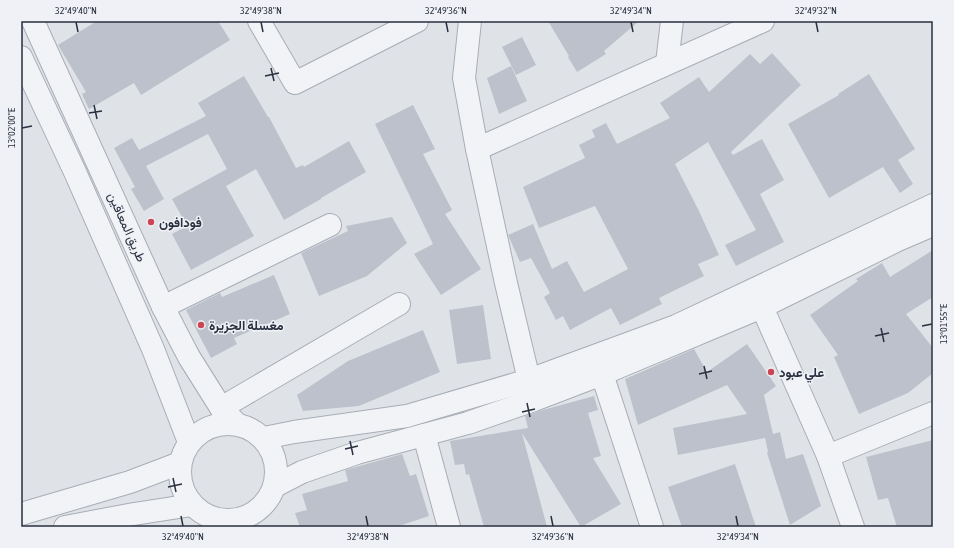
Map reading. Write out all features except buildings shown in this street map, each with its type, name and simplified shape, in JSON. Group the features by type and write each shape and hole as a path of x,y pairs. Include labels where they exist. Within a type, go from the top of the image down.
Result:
{"street":[{"name":"طريق المعاقين","path":"33,21 164,308 189,357 221,408 237,424"},
{"path":"259,21 295,83 417,21"},
{"path":"470,21 464,78 477,149 529,380"},
{"path":"667,63 672,21"},
{"path":"477,149 763,21"},
{"name":"طريق المعاقين","path":"21,57 75,172 153,349 189,442"},
{"path":"264,438 294,432 407,416 529,380 676,326 933,205"},
{"path":"164,308 330,225"},
{"path":"274,486 302,472 357,453 468,423 602,374 762,307 898,240 933,225"},
{"path":"221,408 399,304"},
{"path":"762,307 828,456 853,527"},
{"path":"602,374 652,527"},
{"path":"828,456 933,413"},
{"path":"224,423 237,424 252,429 264,438 272,453 277,469 274,486 262,517 251,515 239,520 216,523 192,505 184,492 180,478 180,463 189,442 199,433 211,426 224,423"},
{"path":"424,435 449,527"},
{"path":"21,514 130,482 180,463"},
{"path":"65,527 192,505"}],"place":[{"name":"فودافون","path":"151,222"},
{"name":"مغسلة الجزيرة","path":"201,325"},
{"name":"علي عبود","path":"771,372"}]}
